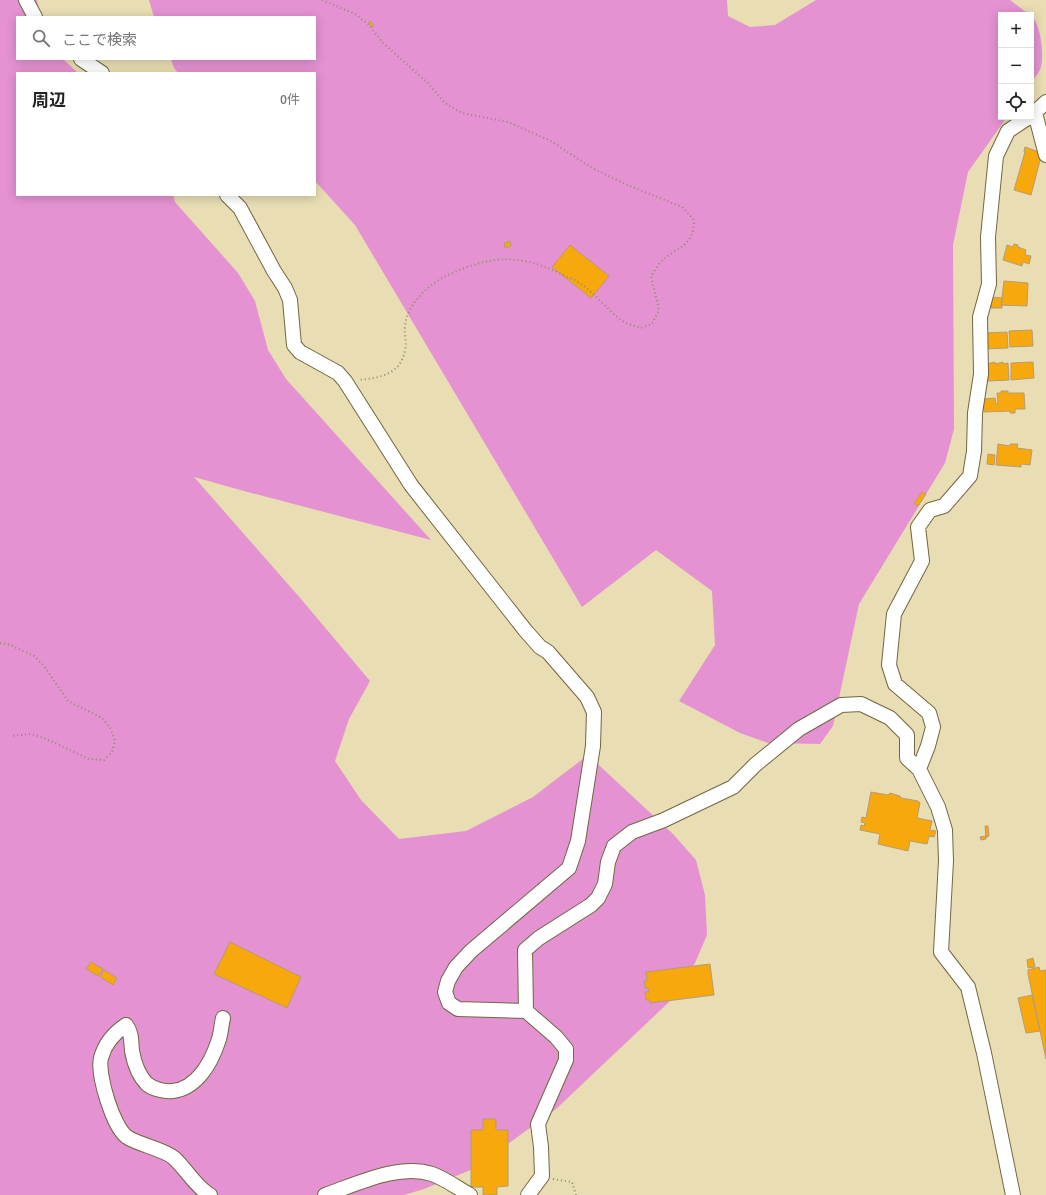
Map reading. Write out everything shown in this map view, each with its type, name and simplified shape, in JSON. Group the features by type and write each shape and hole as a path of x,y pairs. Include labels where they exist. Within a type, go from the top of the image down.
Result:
{"street":[{"path":"26,0 34,16"},
{"path":"82,60 100,72"},
{"path":"1034,113 1046,102"},
{"path":"919,769 928,746 933,727 929,712 895,684 889,665 894,614 922,561 918,527 930,510 944,506 970,476 974,451 975,413 981,374 980,317 989,284 988,237 996,156 1008,131 1024,120"},
{"path":"1034,120 1046,155"},
{"path":"228,196 240,208 290,300 294,345 300,352 338,373 345,381 410,485 525,630 540,647 548,652 587,697 594,712 593,746 578,841 568,868 471,951 456,967 448,981 445,992 449,1002 458,1009 526,1011 566,1049 566,1060 538,1124 541,1147 542,1176 528,1195"},
{"path":"526,1011 525,950 539,938 591,905 598,898 605,884 608,862 614,846 632,832 664,820 733,787 755,765 799,729 841,704 860,704 890,718 907,735 906,758 919,769 938,807 945,830 946,861 941,952 968,987 984,1053 1013,1195"},
{"path":"210,1195 173,1157 126,1136 115,1122 102,1080 101,1058 109,1039 126,1025 130,1030 132,1051 137,1069 147,1084 165,1092 178,1090 194,1082 205,1069 218,1042 223,1018"},
{"path":"325,1195 379,1176 406,1170 432,1174 470,1195"}],"path":[{"path":"322,0 355,14 368,24 383,43 428,83 445,103 462,114 508,122 551,141 592,168 625,184 682,208 694,220 694,231 688,242 660,263 651,276 659,310 652,324 641,328 625,322 580,284 540,264 520,260 504,259 482,262 448,275 430,285 420,295 412,306 405,325 405,350 401,362 391,372 378,378 345,381"},
{"path":"0,643 10,645 34,656 44,666 68,701 102,718 111,729 115,741 112,752 104,760 89,759 44,738 31,734 12,736"},
{"path":"542,1176 558,1181 572,1182 576,1195"}],"shaded area":[{"path":"0,0 37,0 41,16 16,16 16,60 64,60 77,72 16,72 16,196 173,196 175,202 238,273 255,301 268,350 286,379 431,540 194,477 301,599 370,681 349,719 335,761 361,800 399,839 466,831 533,797 588,755 673,834 696,860 705,895 707,935 695,963 669,1002 556,1109 473,1169 424,1189 404,1195 0,1195"},
{"path":"149,0 727,0 728,16 750,27 775,25 816,0 1010,0 1026,12 998,12 998,120 1005,120 968,172 953,245 954,429 945,463 859,604 833,726 820,744 768,743 740,733 679,701 715,645 712,591 656,550 582,607 355,225 316,182 316,72 177,72 174,68 171,60 316,60 316,16 154,16"},
{"path":"1034,20 1040,33 1042,49 1040,70 1034,79"}],"building":[{"path":"370,21 374,26 372,27 368,23"},
{"path":"1025,147 1042,153 1031,195 1014,190 1025,152"},
{"path":"510,241 511,246 505,248 504,243"},
{"path":"1014,244 1026,250 1025,255 1031,256 1029,264 1023,262 1022,266 1003,260 1007,245 1013,247"},
{"path":"570,245 609,276 591,298 552,267"},
{"path":"1004,281 1028,283 1027,306 1001,305"},
{"path":"992,297 1002,298 1002,308 991,308"},
{"path":"1032,330 1033,346 1010,347 1009,331"},
{"path":"1007,332 1008,348 985,349 984,333"},
{"path":"995,362 995,364 1003,362 1003,364 1008,363 1009,380 987,381 986,364"},
{"path":"1033,362 1034,378 1011,380 1011,363"},
{"path":"1001,391 1008,391 1008,393 1024,393 1025,409 1015,409 1015,413 1010,413 1010,411 984,412 983,399 995,398 996,404 998,403 997,393 1001,393"},
{"path":"998,444 1010,446 1010,444 1018,444 1017,448 1032,450 1030,465 1021,464 1021,467 996,465"},
{"path":"988,454 995,455 994,465 987,464"},
{"path":"922,492 926,494 918,506 914,503"},
{"path":"871,792 888,795 890,793 900,796 901,798 918,801 920,803 917,818 932,821 930,830 936,831 934,837 929,836 927,844 910,841 908,851 878,844 880,834 860,830 861,825 864,826 865,823 861,822 862,817 866,818"},
{"path":"985,826 988,826 989,836 986,837"},
{"path":"986,836 986,839 981,840 980,837"},
{"path":"230,942 301,977 287,1008 214,974"},
{"path":"1033,958 1035,967 1028,968 1027,960"},
{"path":"91,962 103,969 98,976 86,969"},
{"path":"710,964 714,995 650,1003 650,1000 646,1000 645,992 649,992 648,988 645,988 644,981 647,981 646,972"},
{"path":"1039,967 1040,971 1046,970 1046,1059 1028,974 1028,970"},
{"path":"104,970 117,978 113,985 100,977"},
{"path":"1032,995 1040,1031 1026,1033 1018,998"},
{"path":"483,1119 496,1119 496,1130 508,1130 508,1186 497,1187 497,1195 483,1195 483,1187 471,1187 471,1130 483,1130"}]}
